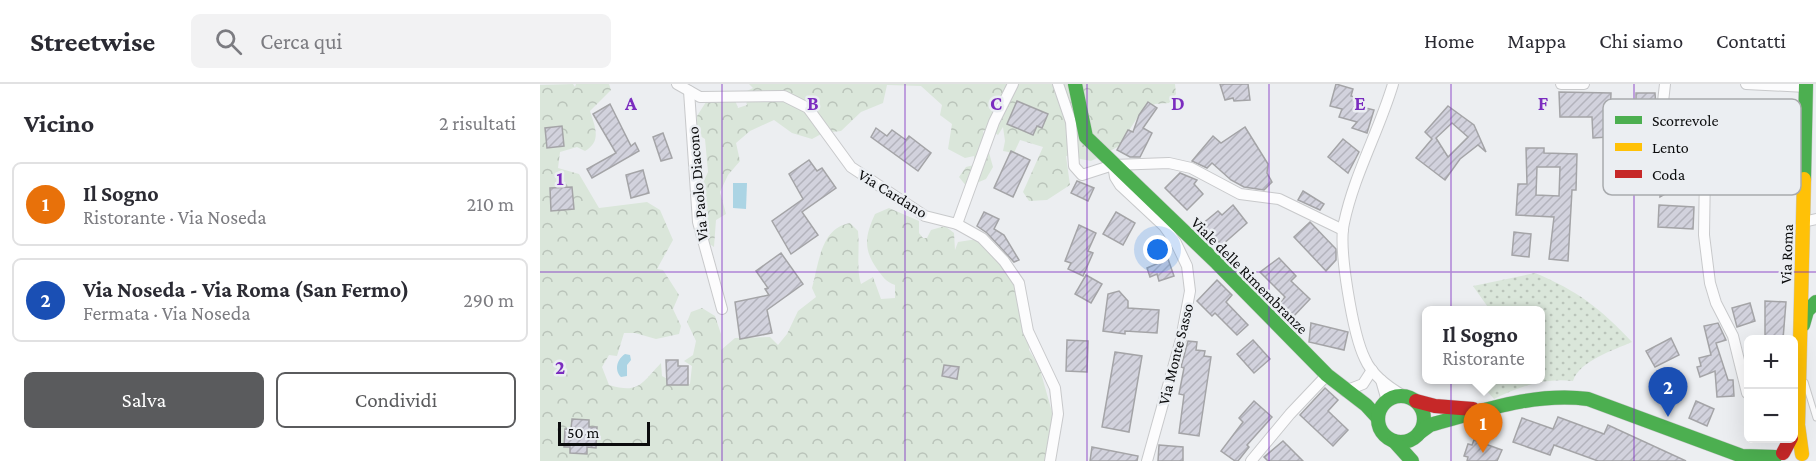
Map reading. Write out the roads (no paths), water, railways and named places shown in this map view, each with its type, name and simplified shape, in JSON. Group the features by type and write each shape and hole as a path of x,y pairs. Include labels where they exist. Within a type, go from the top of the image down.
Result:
{"main road":[{"name":"Viale delle Rimembranze","path":"1075,84 1086,137 1217,262 1327,375 1366,405 1382,408"},
{"name":"Via Roma","path":"1798,390 1802,263 1809,220 1806,86"},
{"path":"1802,263 1816,274"},
{"path":"1800,334 1807,311 1816,302"},
{"path":"1394,441 1406,441 1430,425 1550,394 1588,399 1744,459 1806,458"},
{"path":"1412,461 1394,441 1384,434 1382,408 1410,398 1460,410 1489,408"},
{"path":"1410,398 1424,416 1419,433"},
{"name":"Via Roma","path":"1798,435 1806,458"},
{"path":"1777,457 1787,443"}],"street":[{"name":"Via Cardano","path":"677,84 700,98 784,96 808,108 851,167 925,216 957,224 982,238 1004,261 1018,283 1028,331 1055,388 1058,414 1050,461"},
{"path":"957,224 994,122 1013,84"},
{"path":"1058,84 1071,122 1074,166 1082,175 1113,165 1168,163 1191,168 1240,194 1279,200 1342,230"},
{"path":"1393,84 1350,198 1342,230 1358,339 1372,370 1381,380 1410,398"},
{"path":"1561,84 1584,84"},
{"path":"1663,99 1665,84"},
{"path":"1746,84 1806,86"},
{"name":"Via Paolo Diacono","path":"689,91 698,222 722,309"},
{"name":"Via Monte Sasso","path":"1113,165 1115,177 1120,185 1164,226 1176,243 1186,266 1190,291 1181,339 1147,461"},
{"path":"1705,195 1704,235 1710,284 1716,303 1733,336 1745,389"},
{"path":"1345,391 1363,384 1372,370"},
{"path":"1251,461 1290,414 1327,375"},
{"path":"1381,380 1382,408"}],"lane":[{"path":"1799,370 1816,418"}],"water":[{"path":"733,183 747,183 746,209 733,208"},
{"path":"625,354 630,355 631,360 627,365 627,376 621,377 617,365"}],"place":[{"name":"Via Noseda - Via Roma (San Fermo)","path":"1668,417"},
{"name":"Il Sogno","path":"1483,453"}]}
